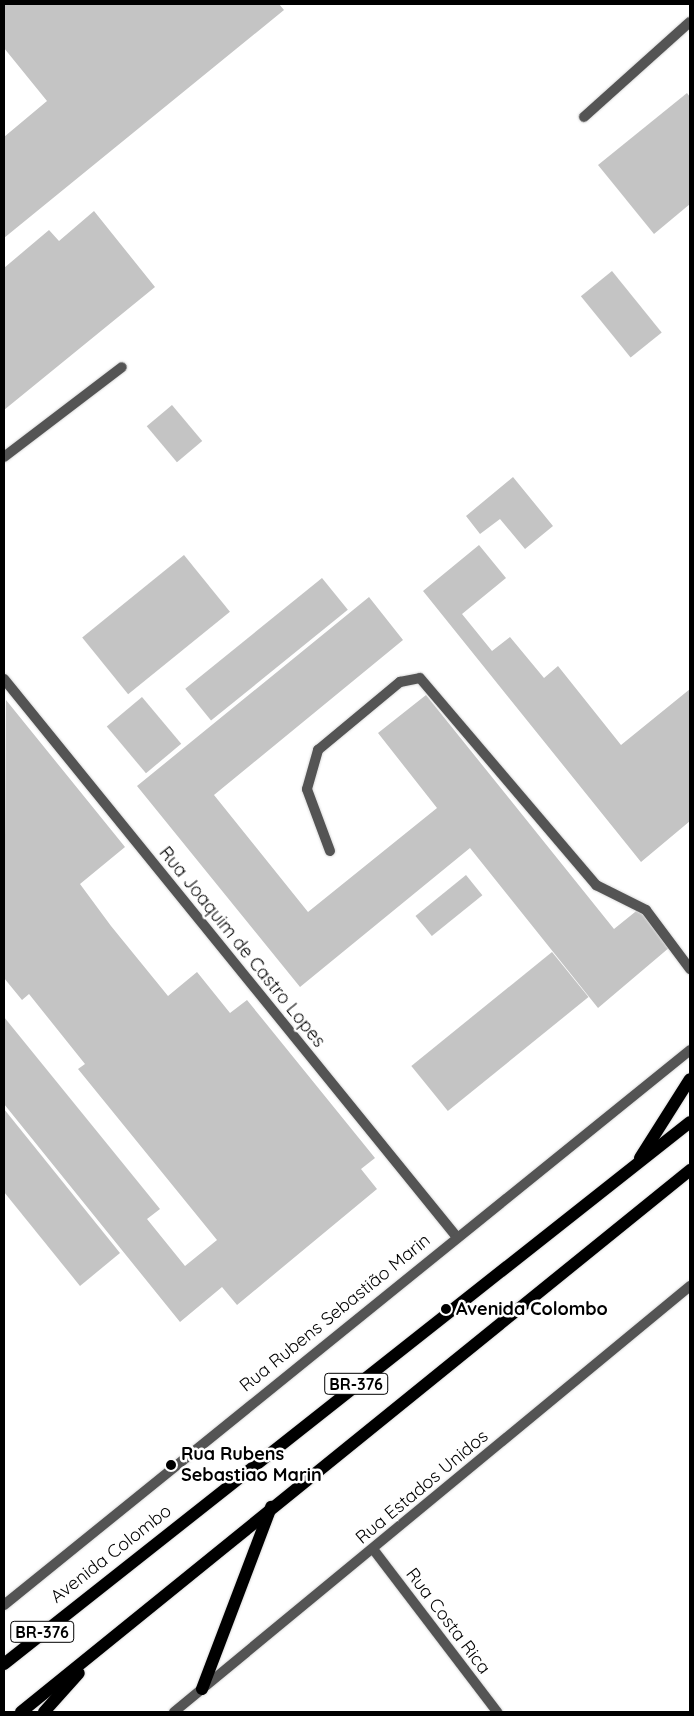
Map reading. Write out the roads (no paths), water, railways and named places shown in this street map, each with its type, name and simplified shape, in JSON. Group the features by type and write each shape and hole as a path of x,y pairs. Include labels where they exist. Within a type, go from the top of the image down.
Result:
{"main road":[{"path":"633,1168 690,1079"},
{"name":"Avenida Colombo","path":"4,1664 80,1600 690,1122"},
{"name":"BR-376","path":"21,1712 271,1506 690,1170"},
{"path":"202,1689 271,1506"},
{"path":"4,1654 80,1600"},
{"path":"44,1712 108,1642"}],"street":[{"path":"584,117 690,22"},
{"path":"4,457 122,367"},
{"path":"330,851 308,789 318,750 400,682 420,678 596,885 646,910 689,964"},
{"name":"Rua Joaquim de Castro Lopes","path":"4,679 456,1236"},
{"name":"Rua Rubens Sebastião Marin","path":"4,1605 456,1236 690,1050"},
{"name":"Rua Estados Unidos","path":"174,1712 690,1286"},
{"name":"Rua Costa Rica","path":"373,1549 497,1712"}],"place":[{"name":"Avenida Colombo","path":"446,1309"},
{"name":"Rua Rubens Sebastiao Marin","path":"171,1465"}]}
